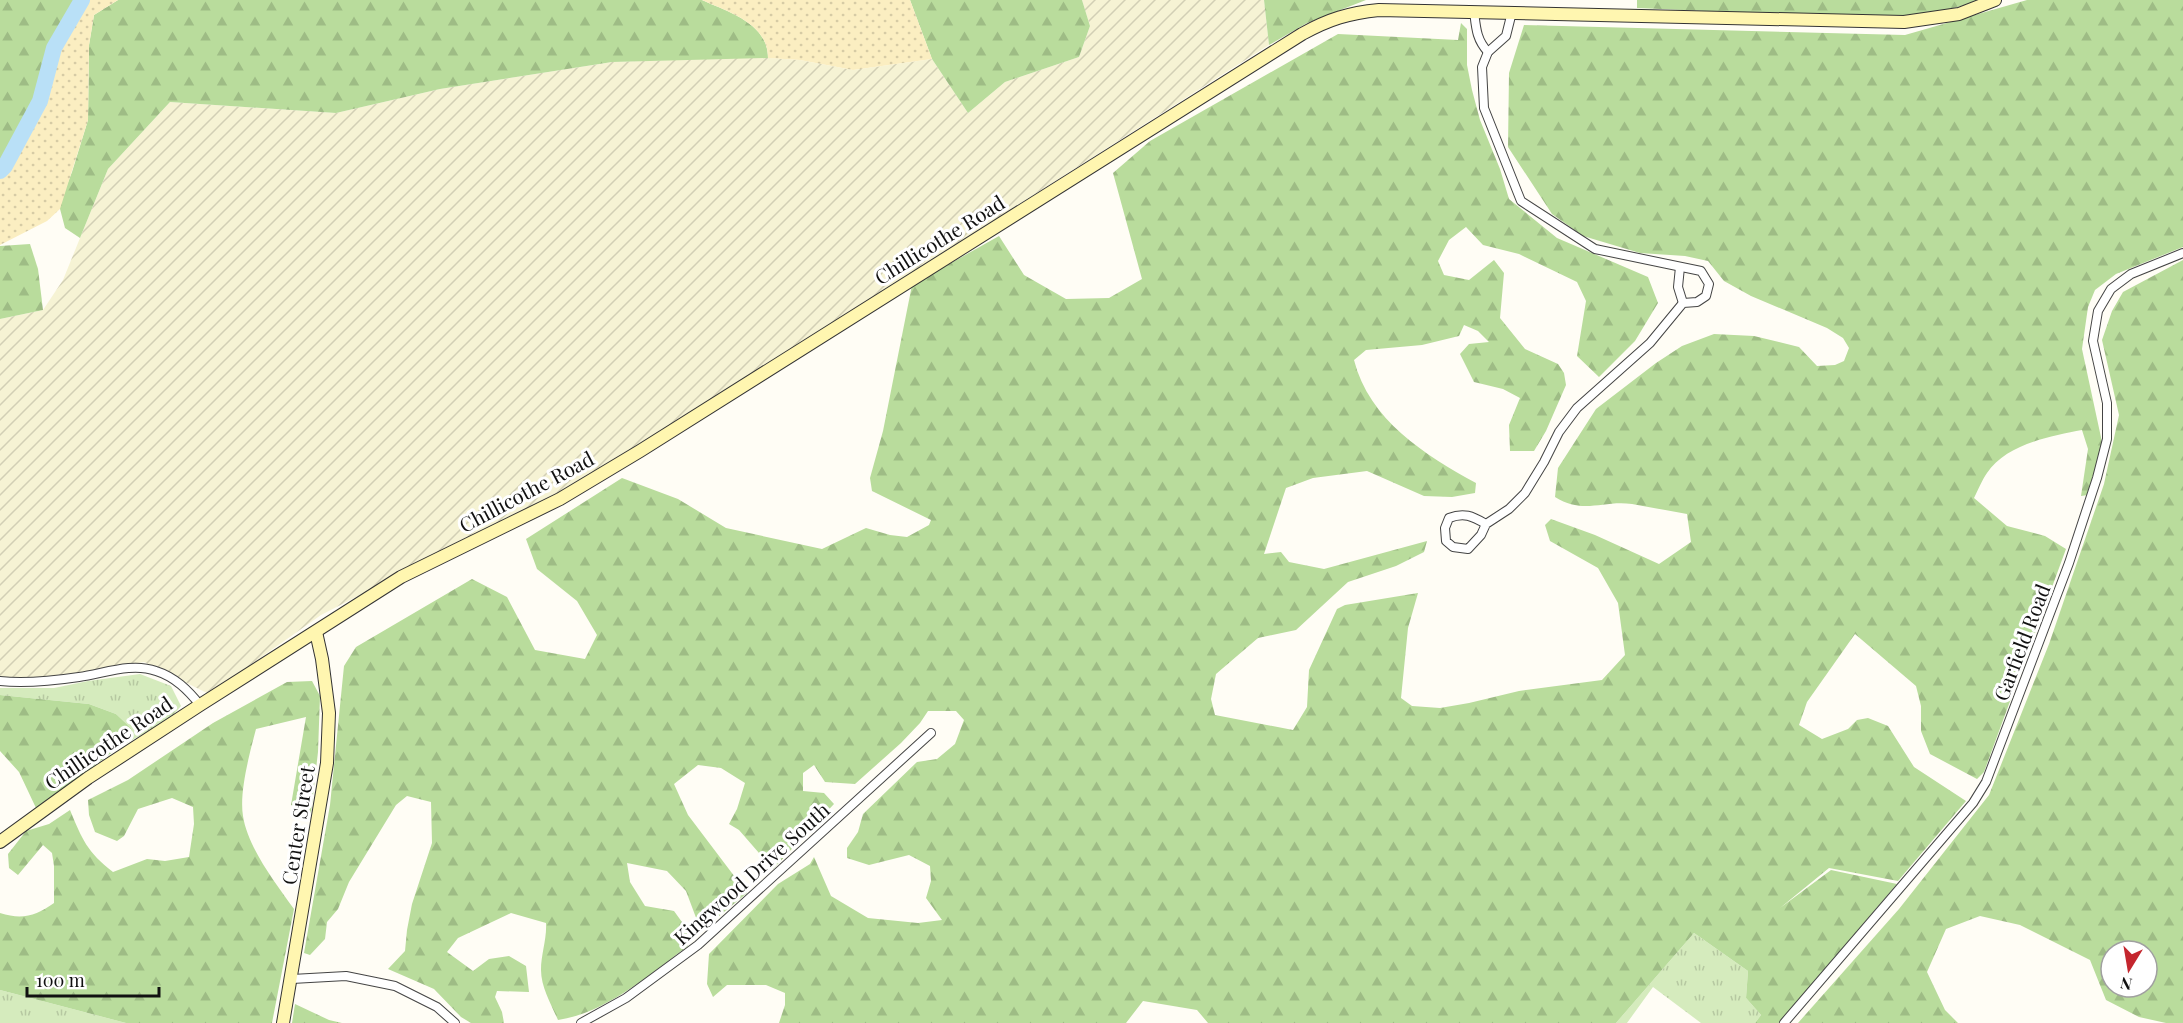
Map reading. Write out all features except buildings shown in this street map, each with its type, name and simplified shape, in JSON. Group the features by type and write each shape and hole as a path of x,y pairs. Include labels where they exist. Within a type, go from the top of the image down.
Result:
{"main road":[{"name":"Chillicothe Road","path":"0,842 88,778 401,577 560,499 1310,30 1332,19 1379,10 1881,23 1959,14 1995,0"},
{"name":"Center Street","path":"283,1023 322,799 329,738 329,712 316,632"}],"street":[{"path":"1474,11 1480,44 1488,52"},
{"path":"1486,524 1460,513 1449,518 1445,528 1446,541 1453,547 1468,549 1481,535 1486,524 1509,509 1526,493 1559,432 1576,408 1650,343 1683,303 1697,302 1706,296 1709,284 1701,271 1595,249 1521,201 1484,108 1482,67 1488,52 1506,36 1512,12"},
{"name":"Garfield Road","path":"1784,1023 1973,803 1986,782 2069,563 2097,478 2107,439 2107,403 2093,341 2098,311 2111,289 2131,274 2183,253"},
{"path":"1680,267 1678,287 1683,303"},
{"path":"0,681 21,684 140,668 156,671 184,687 200,705"},
{"name":"Kingwood Drive South","path":"581,1023 626,998 698,945 932,733"},
{"path":"292,980 346,976 395,986 437,1007 454,1023"}],"shaded area":[{"path":"1082,0 1264,0 1269,45 664,430 559,493 321,615 209,694 144,662 22,680 0,677 0,319 43,310 63,280 108,169 170,102 336,113 440,89 612,62 755,57 800,60 853,70 932,59 968,113 1005,82 1079,57 1090,26"}],"green space":[{"path":"0,0 82,0 54,48 40,101 5,166 0,171"},
{"path":"118,0 702,0 734,14 754,27 766,46 768,58 612,62 440,89 336,113 170,102 108,169 80,238 65,228 59,205 88,120 89,45 94,15"},
{"path":"910,0 1082,0 1090,26 1079,57 1005,82 968,113 932,59"},
{"path":"1264,0 1366,0 1307,23 1269,45"},
{"path":"1637,0 1984,0 1919,17 1868,18 1637,8"},
{"path":"2027,0 2183,0 2183,247 2116,274 2095,290 2088,307 2082,349 2102,442 2088,495 2081,496 2088,449 2082,430 2057,435 2017,448 1995,463 1974,498 2007,526 2045,536 2066,549 1984,772 1977,779 1930,754 1921,731 1921,706 1916,686 1855,634 1807,702 1799,725 1822,739 1848,729 1857,720 1868,718 1888,726 1914,767 1966,801 1898,881 1829,868 1780,908 1831,870 1897,884 1779,1023 1755,1023 1761,1015 1746,998 1748,971 1694,933 1616,1023 1208,1023 1197,1010 1143,1001 1126,1023 779,1023 785,1005 785,993 766,985 727,985 713,997 707,984 709,954 778,884 810,864 814,857 831,896 868,918 918,923 942,920 926,898 931,881 930,866 909,855 869,865 847,858 847,848 858,832 863,814 917,762 937,759 955,744 964,720 956,711 928,711 901,743 855,784 825,782 814,765 803,773 803,791 824,793 834,804 773,869 739,830 729,824 737,809 745,783 721,768 698,765 674,784 688,815 747,893 701,931 686,891 667,871 627,863 630,882 645,906 674,911 687,929 688,946 627,991 576,1016 558,1020 545,989 541,970 546,923 511,913 458,938 447,952 473,971 489,959 509,956 526,966 529,992 497,991 495,997 504,1023 471,1023 461,1017 434,989 388,969 405,951 412,904 432,843 431,802 407,796 396,805 349,882 338,909 327,922 325,939 310,955 304,953 330,805 344,666 356,647 472,579 507,597 535,650 585,659 597,635 577,601 537,569 526,539 622,478 678,499 726,528 822,549 866,528 907,537 929,525 931,520 872,491 870,478 883,431 912,285 999,236 1024,275 1066,299 1109,298 1142,279 1113,173 1150,141 1338,34 1458,40 1461,23 1467,29 1467,65 1480,120 1500,169 1509,199 1557,238 1648,277 1658,303 1635,341 1599,377 1577,356 1586,301 1577,282 1519,254 1483,245 1466,227 1449,240 1438,261 1444,275 1469,280 1494,260 1504,273 1500,318 1525,349 1558,364 1564,373 1566,385 1546,431 1534,451 1510,451 1509,425 1520,398 1503,389 1474,382 1460,354 1469,344 1489,342 1478,331 1464,325 1459,336 1422,345 1366,350 1354,360 1361,381 1372,401 1386,418 1419,448 1476,483 1475,493 1452,497 1424,496 1367,471 1313,478 1286,488 1264,554 1281,552 1289,562 1324,569 1427,541 1424,552 1396,566 1348,582 1296,630 1258,638 1216,674 1211,699 1215,715 1293,730 1307,707 1309,670 1337,609 1345,605 1418,593 1408,628 1401,698 1412,706 1440,708 1519,691 1602,680 1625,655 1618,603 1598,568 1550,541 1545,525 1551,519 1595,535 1659,564 1691,542 1687,514 1621,503 1575,505 1555,497 1558,468 1596,409 1682,346 1714,334 1754,336 1799,347 1817,366 1835,365 1844,361 1849,348 1843,338 1827,328 1751,296 1724,281 1708,261 1685,256 1640,253 1583,236 1552,214 1508,147 1509,73 1524,25 1905,35"},
{"path":"30,244 38,269 43,310 0,319 0,246"},
{"path":"2183,260 2183,1023 2166,1023 2139,1017 2106,999 2159,999 2159,939 2099,939 2099,982 2090,960 2020,925 1980,916 1946,929 1927,972 1945,1010 1958,1023 1798,1023 1899,909 1989,795 2049,644 2104,484 2119,415 2102,340 2112,311 2123,292"},
{"path":"140,674 171,686 181,706 169,720 121,746 132,729 116,714 89,704 0,695 0,688 54,688"},
{"path":"312,681 320,696 318,752 311,813 291,805 306,717 256,729 244,784 243,816 250,840 263,864 294,909 272,1023 126,1023 0,990 0,913 15,916 28,915 41,911 54,903 52,853 43,845 18,875 9,868 8,854 26,831 49,824 70,810 86,844 113,872 147,859 165,861 189,857 194,824 193,807 172,798 138,809 124,836 117,841 95,832 89,815 88,800 128,780 213,723 287,682"},
{"path":"0,695 89,704 116,714 132,729 121,746 36,808 19,772 0,751"},
{"path":"1694,933 1748,971 1746,998 1761,1015 1755,1023 1701,1023 1653,987 1627,1023 1616,1023"},
{"path":"0,990 126,1023 0,1023"},
{"path":"295,1004 329,1020 342,1023 292,1023"}],"sand":[{"path":"82,0 118,0 94,15 89,45 88,120 60,209 47,221 0,245 0,171 5,166 40,101 54,48"},
{"path":"702,0 910,0 932,59 853,70 800,60 768,58 766,46 754,27 734,14"}],"waterway":[{"path":"0,171 5,166 40,101 54,48 82,0"}]}
